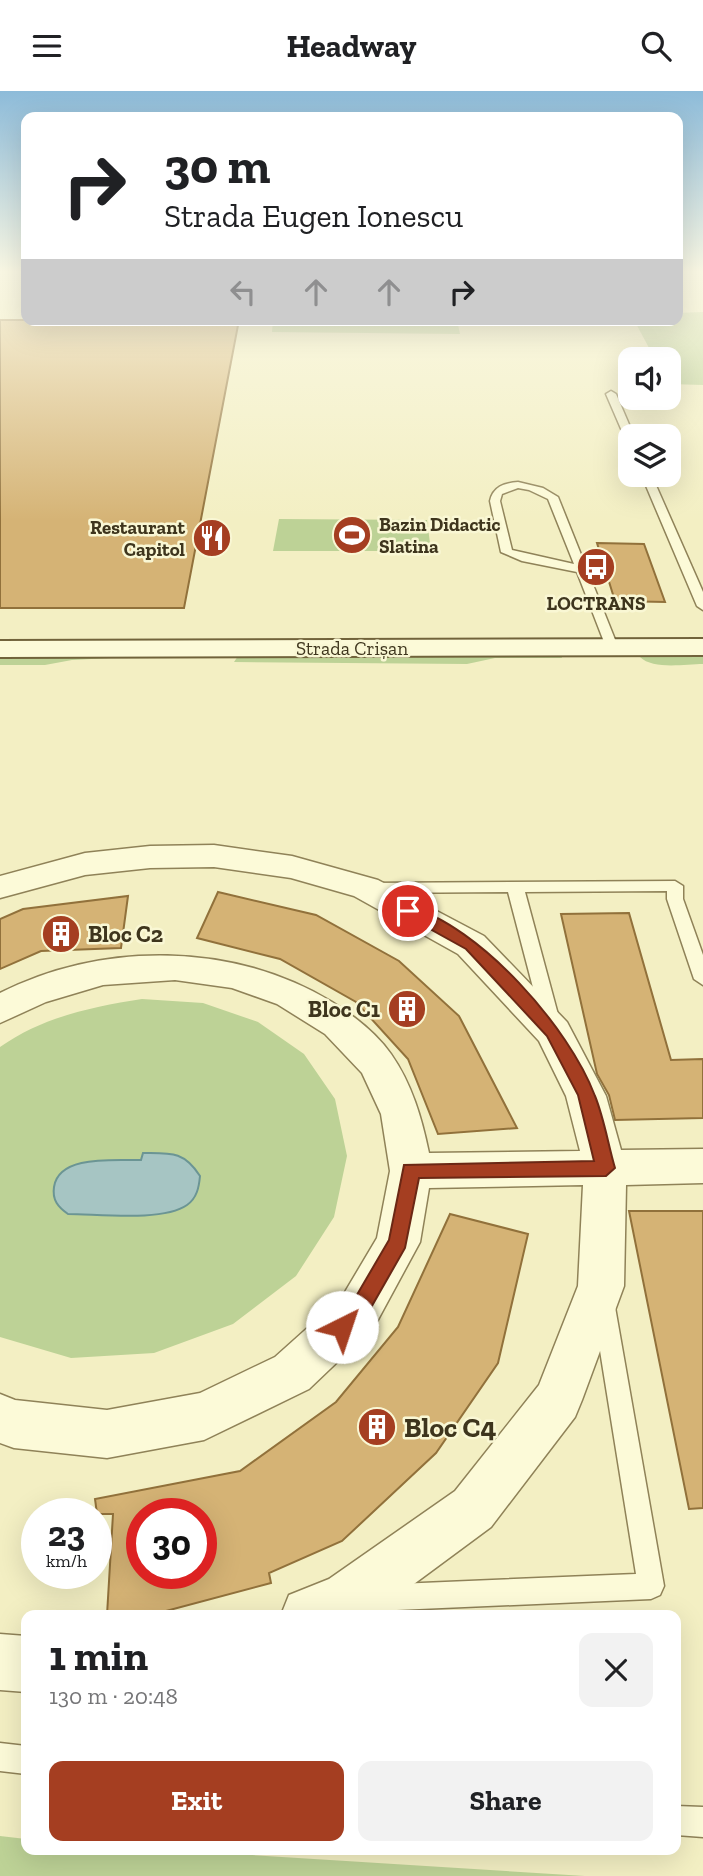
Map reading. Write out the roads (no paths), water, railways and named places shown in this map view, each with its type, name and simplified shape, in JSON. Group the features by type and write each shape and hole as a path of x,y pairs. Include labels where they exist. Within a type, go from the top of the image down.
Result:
{"main road":[{"name":"Strada Crișan","path":"0,649 703,647"},
{"name":"Strada Crișan","path":"0,674 703,673"}],"street":[{"path":"0,887 85,864 150,857 214,856 292,867 366,888 471,945 554,1032 586,1095 606,1168 601,1286 558,1400 472,1509 348,1599 321,1610"},
{"path":"0,1009 33,992 103,972 175,967 235,975 290,994 338,1024 377,1064 401,1114 411,1171 398,1242 358,1312 292,1373 204,1416 107,1434 14,1424 0,1418"},
{"path":"411,1171 703,1166"},
{"path":"0,1662 21,1664"}],"lane":[{"path":"611,394 624,424"},
{"path":"581,569 526,559 507,552 495,501 497,493 510,486 524,486 553,496 612,647"},
{"path":"652,487 703,606"},
{"path":"366,888 675,886 675,899 694,934 703,979"},
{"path":"515,887 554,1032"},
{"path":"348,1599 651,1586 601,1286"},
{"path":"0,1757 21,1759"},
{"path":"681,1821 703,1822"}],"water":[{"path":"143,1153 176,1155 194,1168 200,1180 197,1192 187,1205 162,1214 130,1216 68,1214 56,1203 54,1187 58,1176 66,1169 90,1161 141,1160"}],"place":[{"name":"Bazin Didactic Slatina","path":"352,535"},
{"name":"Restaurant Capitol","path":"212,538"},
{"name":"LOCTRANS","path":"596,567"},
{"name":"Bloc C2","path":"61,934"},
{"name":"Bloc C1","path":"407,1009"},
{"name":"Bloc C4","path":"377,1427"}]}
